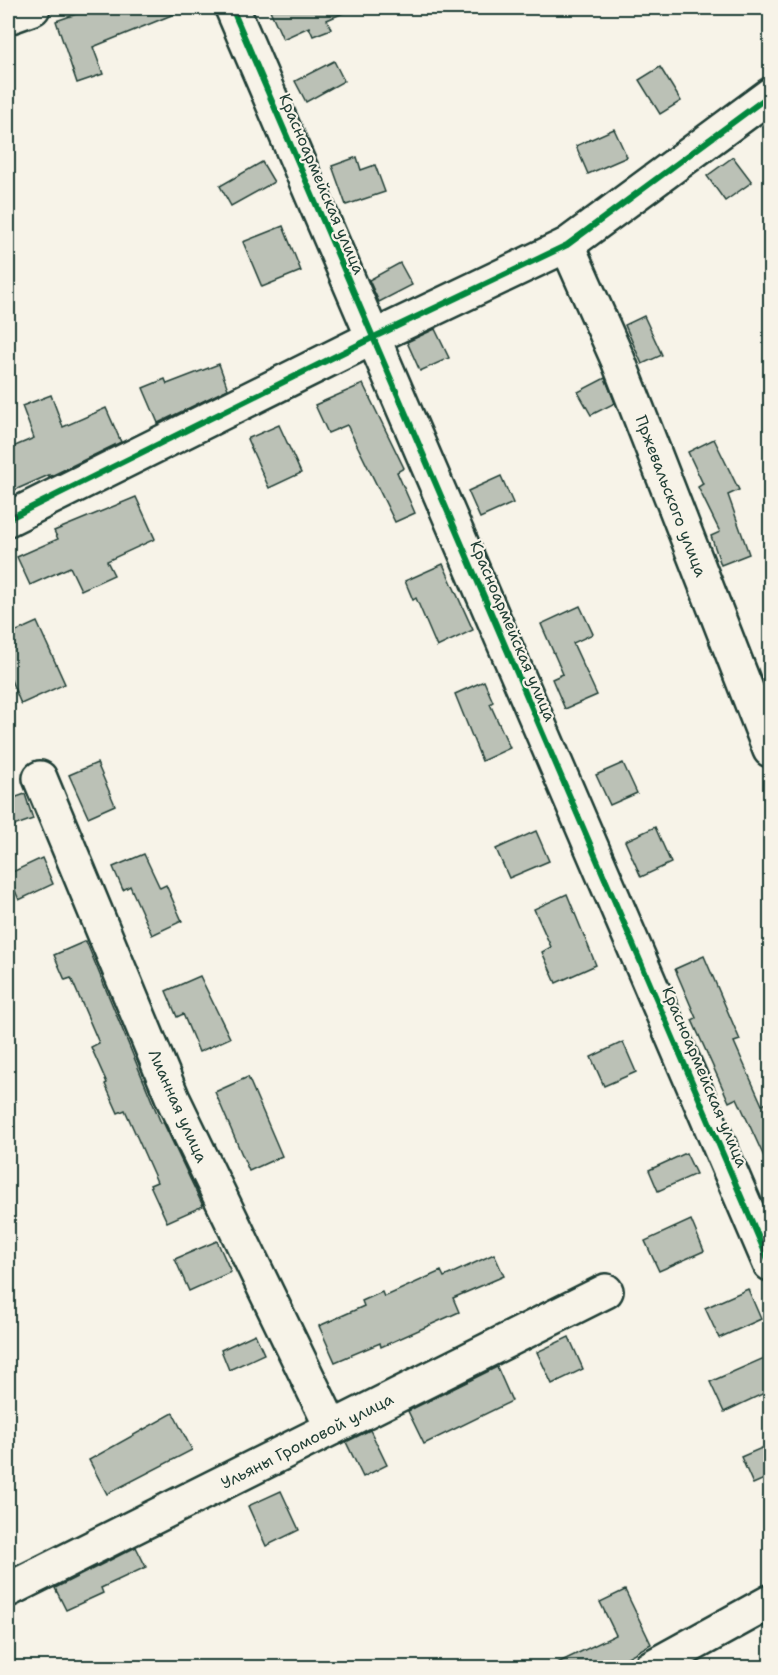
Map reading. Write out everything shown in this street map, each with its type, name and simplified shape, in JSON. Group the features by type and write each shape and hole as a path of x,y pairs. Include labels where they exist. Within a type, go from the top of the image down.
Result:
{"street":[{"path":"8,17 33,8"},
{"name":"Красноармейская улица","path":"232,8 771,1264"},
{"path":"8,519 372,338 567,245 771,95"},
{"name":"Пржевальского улица","path":"567,245 618,360 771,750"},
{"name":"Лианная улица","path":"40,778 173,1099 332,1428"},
{"name":"Ульяны Громовой улица","path":"8,1590 606,1291"},
{"path":"650,1668 771,1602"}],"building":[{"path":"94,8 189,8 93,47 103,74 77,83 56,21"},
{"path":"269,8 355,8 327,20 331,29 313,36 309,27 283,39"},
{"path":"334,61 344,81 306,102 295,81"},
{"path":"660,67 681,101 660,114 639,80"},
{"path":"614,129 627,157 588,174 576,146"},
{"path":"357,157 361,170 375,165 385,192 346,205 332,166"},
{"path":"733,157 752,182 725,201 707,176"},
{"path":"262,162 274,182 231,206 220,186"},
{"path":"283,226 301,271 262,287 243,242"},
{"path":"400,263 412,285 379,302 369,280"},
{"path":"644,316 662,355 642,364 625,325"},
{"path":"435,329 449,358 420,371 407,342"},
{"path":"219,364 228,389 158,423 143,388 165,379 167,384"},
{"path":"605,378 615,403 591,415 578,392"},
{"path":"363,384 404,468 397,472 415,513 395,522 347,425 328,433 315,405"},
{"path":"51,395 63,427 106,408 121,442 49,477 49,475 8,493 8,449 34,438 22,406"},
{"path":"279,425 301,473 269,488 247,439"},
{"path":"714,439 739,490 728,495 749,554 721,565 711,536 720,532 698,487 703,484 688,452"},
{"path":"501,476 513,503 480,518 468,491"},
{"path":"136,497 155,539 107,561 114,575 81,590 70,567 30,585 17,557 58,539 54,531"},
{"path":"443,564 473,630 437,647 416,598 413,600 405,581"},
{"path":"580,606 593,634 573,643 597,695 565,709 552,679 563,674 541,624"},
{"path":"37,622 65,684 21,704 8,673 8,635"},
{"path":"484,681 493,702 490,704 510,748 482,761 455,694"},
{"path":"97,763 115,805 88,817 69,775"},
{"path":"623,763 637,793 610,805 596,775"},
{"path":"25,794 33,819 8,828 8,800"},
{"path":"655,827 671,863 641,877 625,841"},
{"path":"536,831 549,861 509,878 496,849"},
{"path":"144,854 160,888 166,885 182,921 152,935 130,886 123,890 113,867"},
{"path":"42,858 53,884 19,900 8,874"},
{"path":"567,894 596,965 556,983 542,952 551,947 534,909"},
{"path":"86,941 161,1123 163,1122 203,1206 167,1222 150,1185 157,1182 125,1110 118,1113 105,1084 107,1083 91,1047 99,1043 71,978 65,980 54,955"},
{"path":"704,956 740,1040 734,1042 762,1105 771,1101 771,1172 737,1098 729,1102 692,1020 696,1018 675,969"},
{"path":"200,976 230,1038 199,1052 183,1014 177,1017 166,991"},
{"path":"623,1042 636,1072 604,1086 591,1057"},
{"path":"248,1077 282,1156 249,1171 215,1092"},
{"path":"686,1153 696,1174 658,1191 649,1170"},
{"path":"691,1220 704,1251 659,1271 645,1241"},
{"path":"217,1241 231,1272 189,1291 175,1259"},
{"path":"494,1254 504,1276 453,1298 459,1312 381,1347 380,1343 335,1362 319,1326 364,1306 362,1301 382,1292 384,1297 441,1271 444,1277"},
{"path":"748,1289 761,1319 719,1338 705,1308"},
{"path":"255,1334 264,1354 229,1370 221,1350"},
{"path":"569,1337 583,1369 552,1384 537,1352"},
{"path":"771,1355 771,1390 724,1412 710,1382"},
{"path":"497,1367 512,1401 424,1444 408,1411"},
{"path":"173,1413 192,1450 107,1494 89,1460"},
{"path":"370,1430 387,1465 363,1477 346,1442"},
{"path":"771,1444 771,1476 753,1484 741,1457"},
{"path":"281,1491 299,1530 266,1546 248,1506"},
{"path":"136,1547 146,1567 101,1588 103,1593 66,1610 55,1588"},
{"path":"625,1590 651,1644 608,1668 547,1668 616,1635 600,1602"}],"cycle path":[{"path":"232,8 770,1264"},
{"path":"8,519 372,338 567,245 770,95"}]}
